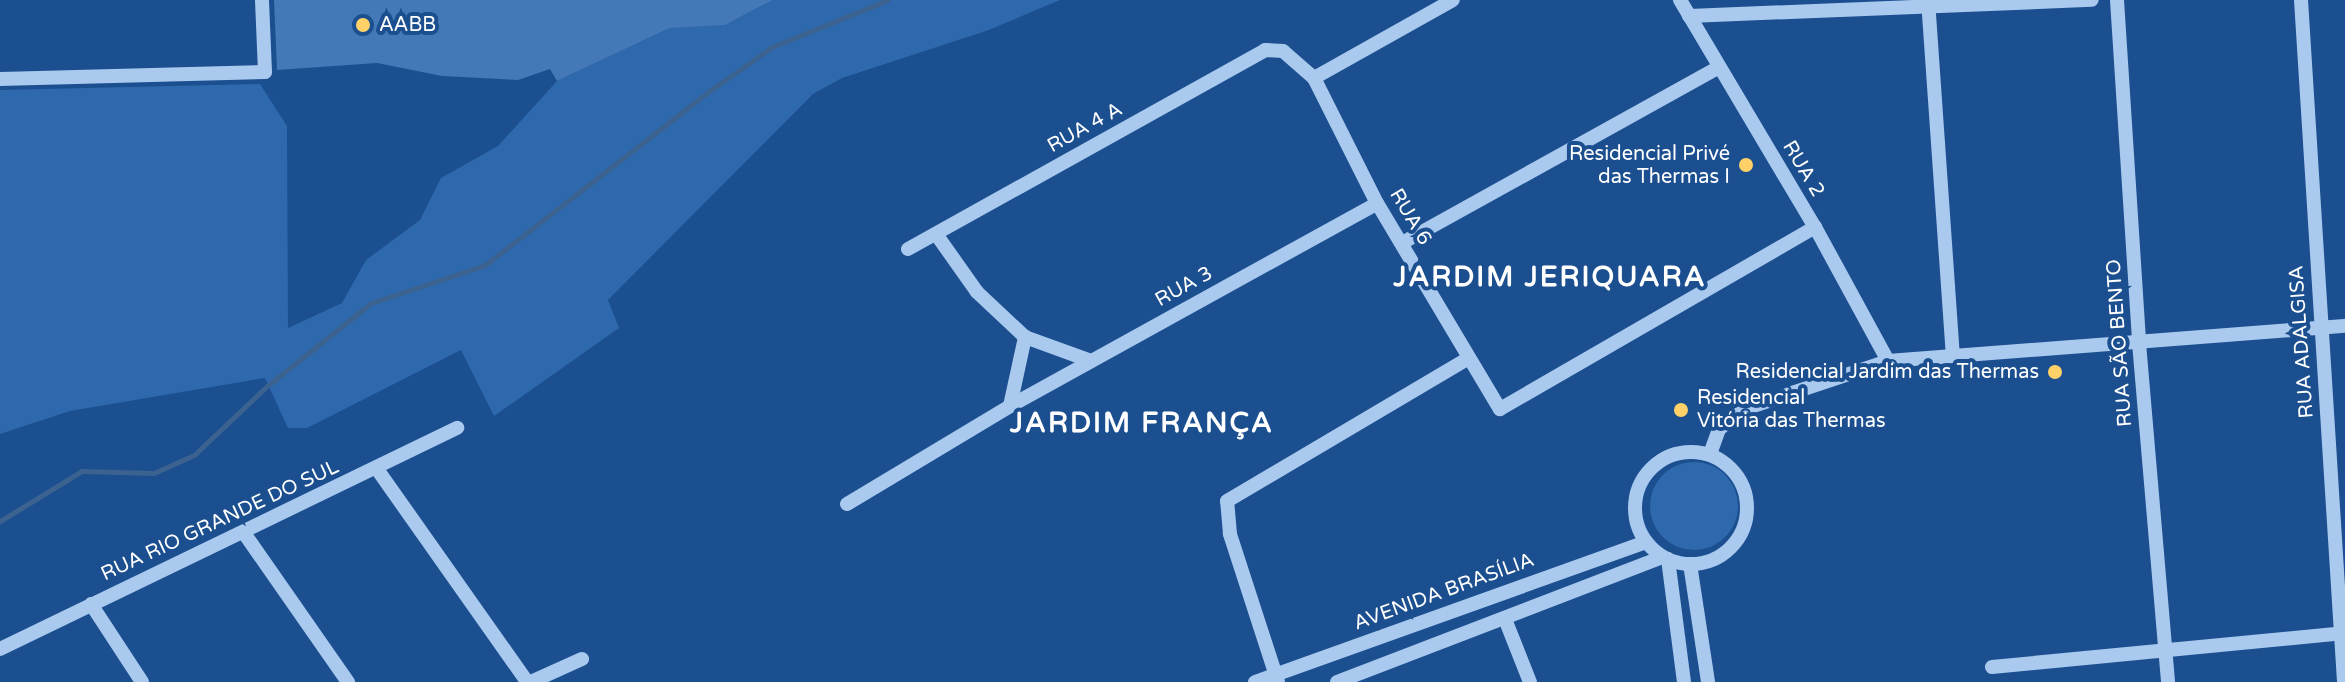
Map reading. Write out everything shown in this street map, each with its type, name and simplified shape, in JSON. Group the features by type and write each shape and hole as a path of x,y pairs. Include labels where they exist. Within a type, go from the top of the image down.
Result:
{"street":[{"path":"0,79 265,72 262,0"},
{"path":"1314,78 1453,0"},
{"name":"RUA 2","path":"1680,0 1815,227 1888,361"},
{"path":"1689,16 1928,3 2092,0"},
{"name":"RUA SÃO BENTO","path":"2117,0 2139,343 2168,682"},
{"name":"RUA ADALGISA","path":"2301,0 2344,682"},
{"path":"1928,3 1953,354"},
{"name":"RUA 4 A","path":"908,249 1265,50 1283,51"},
{"name":"RUA 6","path":"1283,51 1314,78 1377,203 1500,409 1815,227"},
{"path":"1402,243 1718,68"},
{"name":"RUA 3","path":"847,504 1010,406 1377,203"},
{"path":"936,234 977,292 1025,337 1091,361"},
{"path":"1710,454 1719,429 1747,408 1888,361 2345,326"},
{"path":"1010,406 1025,337"},
{"path":"1277,678 1230,534 1227,501 1469,358"},
{"name":"RUA RIO GRANDE DO SUL","path":"0,649 457,428"},
{"path":"1675,453 1710,454 1738,475 1746,491 1745,526 1724,554 1690,564 1665,558 1646,542 1635,508 1646,474 1658,462 1675,453"},
{"path":"377,469 529,682 582,659"},
{"path":"244,533 348,682"},
{"name":"AVENIDA BRASÍLIA","path":"1255,682 1277,678 1646,542"},
{"path":"1337,682 1373,676 1505,619 1665,558"},
{"path":"1665,558 1684,682"},
{"path":"1690,564 1708,682"},
{"path":"91,604 142,682"},
{"path":"1505,619 1530,682"},
{"path":"1992,667 2343,634"}],"shaded area":[{"path":"773,0 1060,0 989,30 842,78 813,94 608,300 619,328 494,416 461,350 307,428 288,428 265,378 70,411 0,434 0,90 260,84 287,126 288,328 342,303 366,260 420,220 441,178 498,146 557,81 670,28 735,20"},
{"path":"1694,462 1719,469 1731,481 1738,506 1731,531 1719,543 1694,550 1669,543 1657,531 1650,506 1657,481 1669,469"}],"building":[{"path":"274,0 773,0 725,25 670,28 557,81 550,69 518,80 442,76 377,63 277,70"}],"waterway":[{"path":"0,521 82,471 154,473 194,455 267,386 371,303 485,265 711,90 772,47 888,0"}],"place":[{"name":"AABB","path":"363,25"},
{"name":"Residencial Privé das Thermas I","path":"1746,165"},
{"name":"Residencial Jardim das Thermas","path":"2055,372"},
{"name":"Residencial Vitória das Thermas","path":"1681,410"}],"district":[{"name":"JARDIM JERIQUARA","path":"1550,277"},
{"name":"JARDIM FRANÇA","path":"1142,423"}]}
